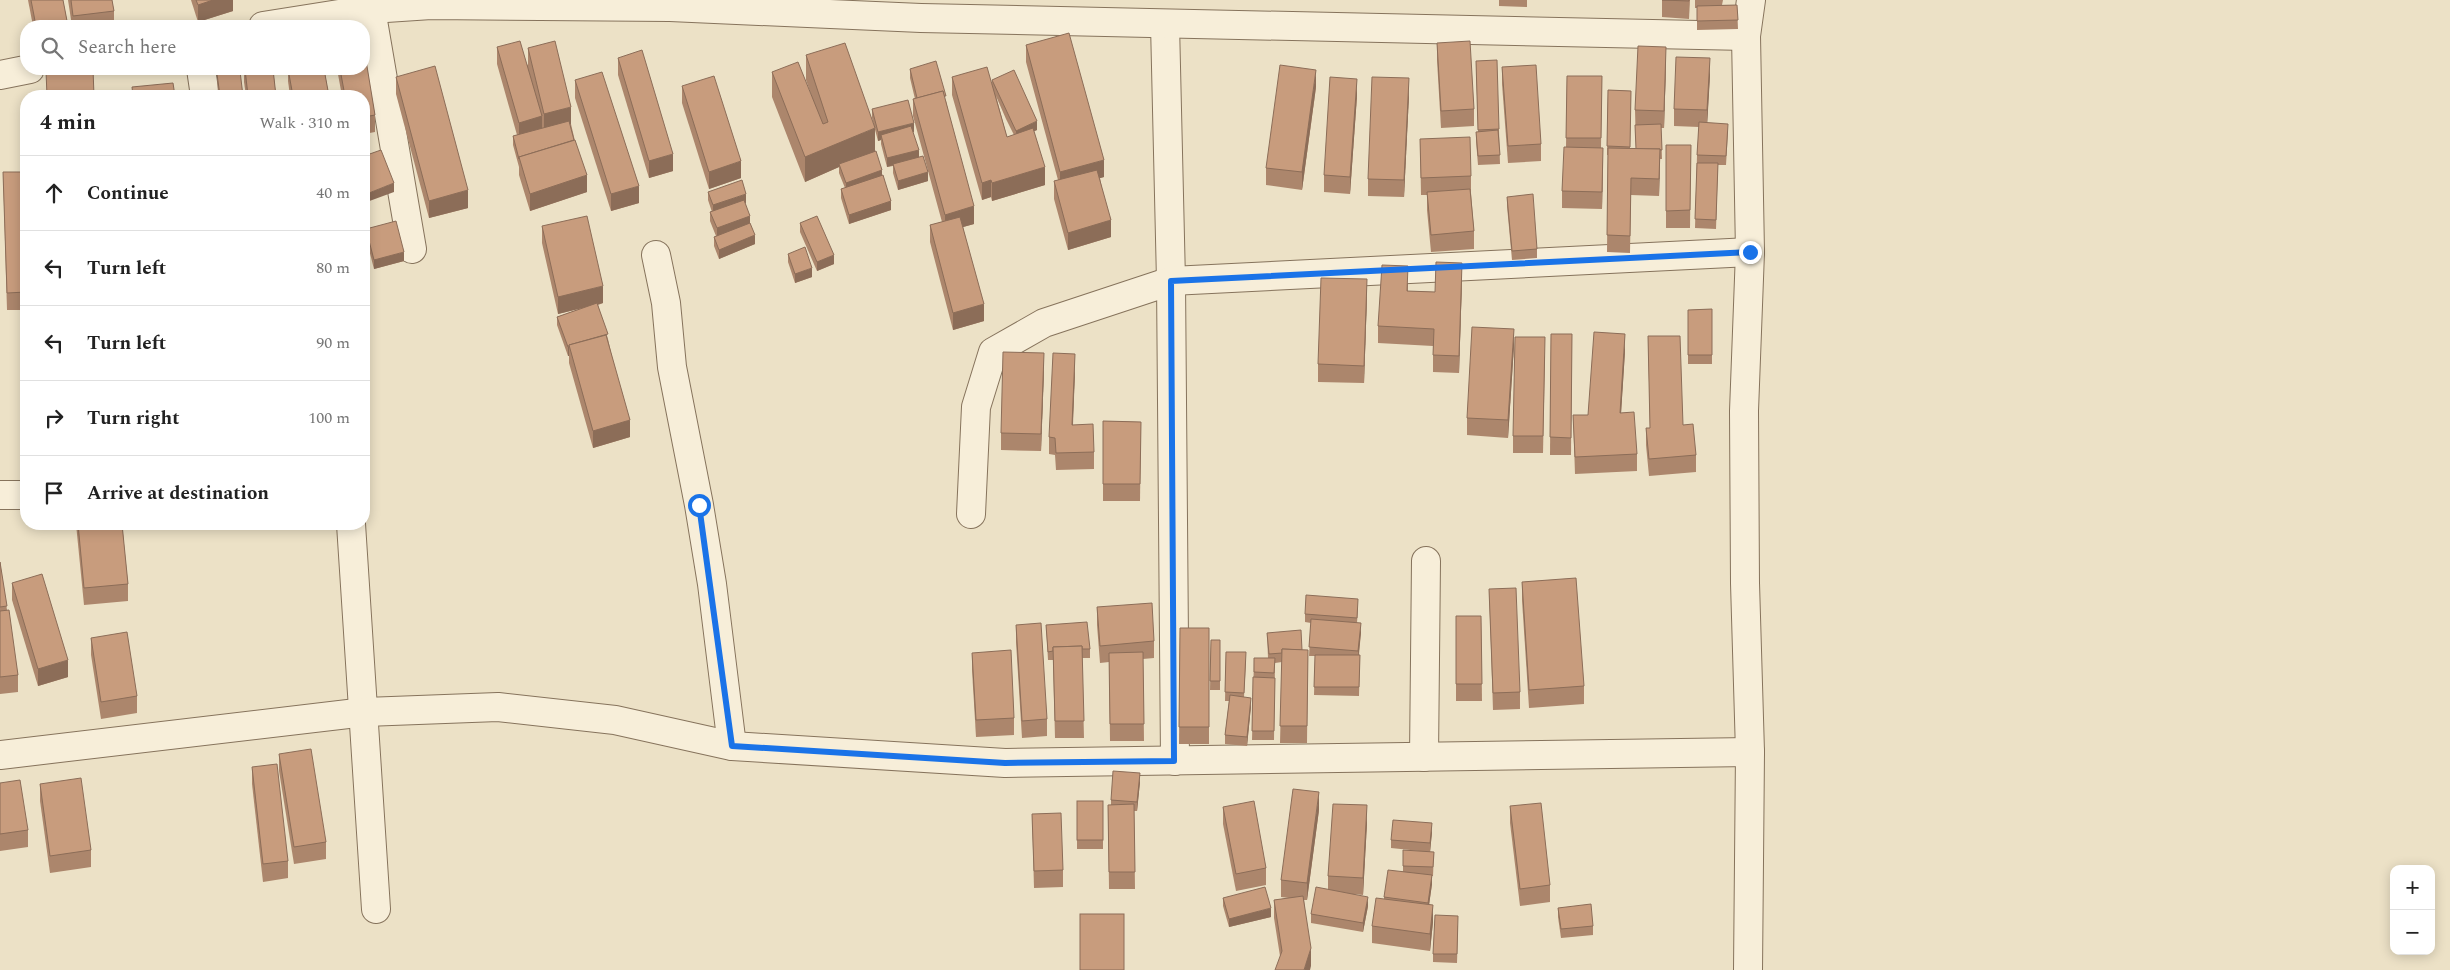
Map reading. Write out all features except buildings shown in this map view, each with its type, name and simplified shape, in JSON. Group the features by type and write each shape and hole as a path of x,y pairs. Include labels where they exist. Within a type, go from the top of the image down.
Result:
{"street":[{"path":"1748,970 1750,752 1745,583 1744,411 1750,252 1746,36 1751,0"},
{"path":"301,20 371,9 431,5 848,7 921,18 1746,36"},
{"path":"371,9 412,250"},
{"path":"1165,24 1171,281 1174,761"},
{"path":"0,75 20,71"},
{"path":"202,75 204,90"},
{"path":"971,514 976,408 993,352 1044,323 1171,281 1750,252"},
{"path":"656,255 666,303 672,367 699,505 712,584 732,746"},
{"path":"0,495 20,495"},
{"path":"351,530 376,909"},
{"path":"1424,757 1426,562"},
{"path":"0,755 364,712 498,707 615,720 732,746 1005,763 1750,752"}],"route":[{"path":"699,505 712,584 732,746 1005,763 1174,761 1171,281 1750,252"}]}
